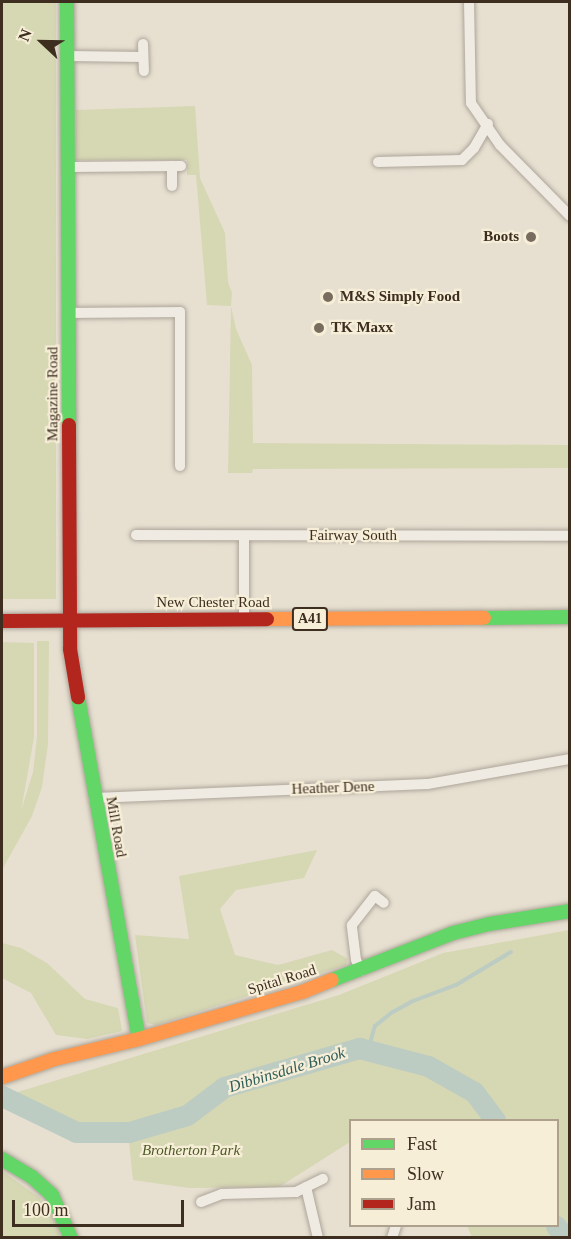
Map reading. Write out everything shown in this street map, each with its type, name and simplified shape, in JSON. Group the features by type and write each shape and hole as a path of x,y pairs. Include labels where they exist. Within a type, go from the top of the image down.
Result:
{"main road":[{"name":"Magazine Road","path":"68,2 70,167 68,621"},
{"name":"New Chester Road","path":"2,621 570,617"},
{"name":"Mill Road","path":"68,621 69,649 94,798 139,1038"},
{"name":"Spital Road","path":"3,1076 55,1059 302,992 361,971 453,933 489,924 570,911"},
{"path":"2,1159 32,1177 52,1195 71,1238"}],"street":[{"path":"468,2 471,103 488,124 500,145 570,216"},
{"path":"143,44 144,71"},
{"path":"68,56 143,57"},
{"path":"378,162 462,160 474,148 488,124"},
{"path":"70,167 177,166 172,186"},
{"path":"70,313 180,312 180,466"},
{"name":"Fairway South","path":"136,535 570,536"},
{"path":"244,536 244,620"},
{"name":"Heather Dene","path":"94,798 428,784 570,759"},
{"path":"361,971 356,960 352,925 375,896 384,903"},
{"path":"201,1202 222,1194 296,1192 323,1179"},
{"path":"306,1187 318,1238"}],"green space":[{"path":"2,2 56,2 56,599 2,599"},
{"path":"195,106 200,178 225,233 228,282 232,293 231,306 207,305 196,175 187,175 187,160 75,160 76,110"},
{"path":"231,306 236,329 252,365 253,443 569,445 569,468 253,469 252,473 228,473"},
{"path":"37,641 49,641 48,744 42,787 32,816 2,870 2,642 34,643 34,737 21,811 33,772 37,737"},
{"path":"317,850 304,878 236,890 220,909 235,955 278,965 332,950 348,959 346,965 156,1025 147,1023 135,935 189,939 179,876"},
{"name":"Brotherton Park","path":"569,930 569,1237 472,1237 467,1227 559,1227 559,1119 349,1119 349,1143 279,1187 189,1188 133,1180 128,1132 76,1132 13,1103 11,1094 339,995 443,953"},
{"path":"2,943 21,948 47,963 85,999 118,1008 122,1031 87,1039 56,1035 31,993 2,978"},
{"path":"2,1171 40,1198 57,1224 60,1237 2,1237"}],"waterway":[{"path":"368,1050 375,1026 391,1013 413,1001 456,985 511,952"},
{"name":"Dibbinsdale Brook","path":"2,1096 76,1132 129,1132 187,1115 224,1087 359,1048 428,1066 474,1092 494,1119"},
{"name":"Dibbinsdale Brook","path":"557,1227 565,1238"}],"traffic: fast":[{"path":"67,2 69,425"},
{"path":"484,618 570,617"},
{"path":"78,697 139,1039"},
{"path":"332,980 453,933 489,924 570,911"},
{"path":"2,1159 32,1177 52,1195 71,1238"}],"traffic: slow":[{"path":"267,619 484,618"},
{"path":"2,1077 55,1059 139,1039 302,992 332,980"}],"traffic: jam":[{"path":"69,425 70,649 78,697"},
{"path":"2,621 267,619"}],"place":[{"name":"Boots","path":"531,237"},
{"name":"M&S Simply Food","path":"328,297"},
{"name":"TK Maxx","path":"319,328"}]}
